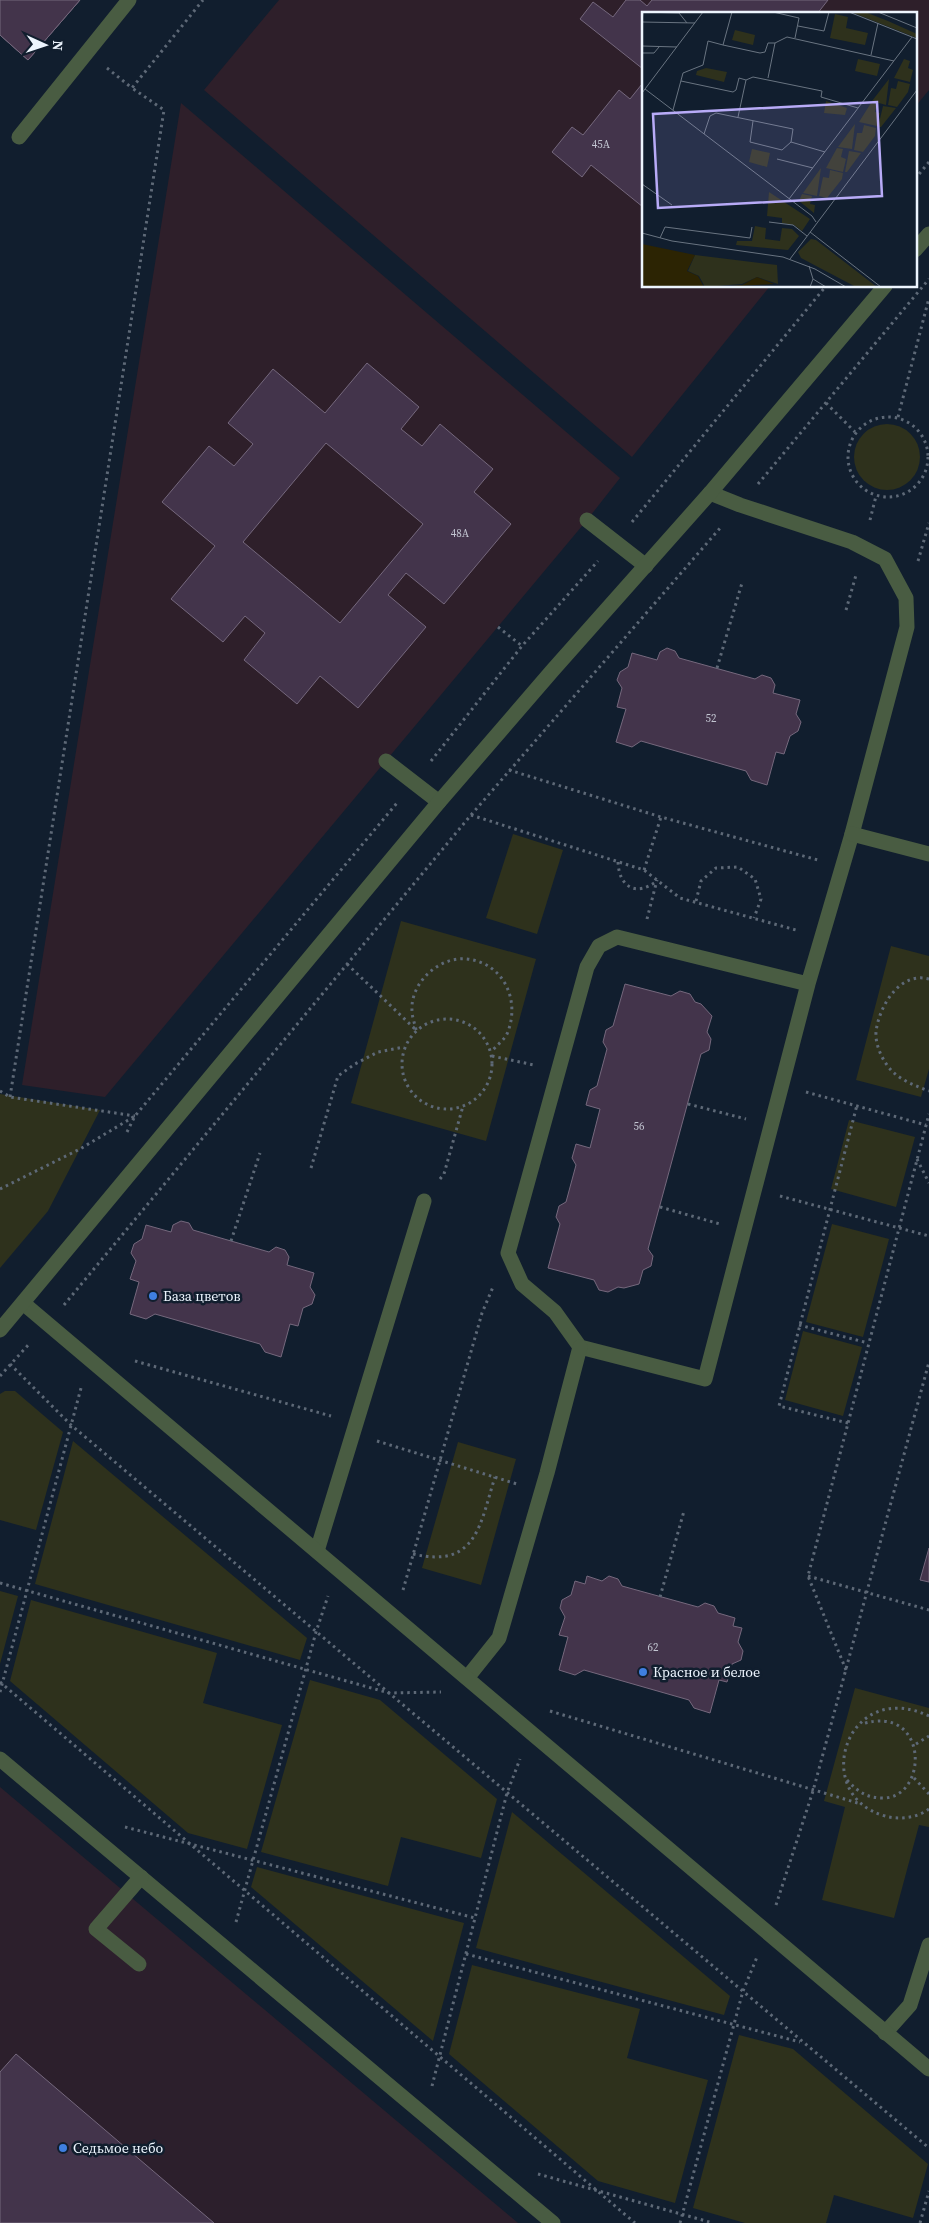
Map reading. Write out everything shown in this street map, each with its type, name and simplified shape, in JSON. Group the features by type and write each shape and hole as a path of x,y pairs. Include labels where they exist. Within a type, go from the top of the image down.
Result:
{"street":[{"path":"19,137 129,0"},
{"path":"916,249 929,234"},
{"path":"0,1330 440,802 552,671 710,494 883,288"},
{"path":"710,494 740,506 852,542 885,559 906,598 907,627 852,834 808,984 705,1379 580,1347 555,1312 522,1284 508,1253 587,967 599,946 617,937 808,984"},
{"path":"588,520 646,566"},
{"path":"386,761 440,802"},
{"path":"852,834 929,854"},
{"path":"317,1551 424,1201"},
{"path":"23,1302 929,2069"},
{"path":"467,1678 499,1638 580,1347"},
{"path":"0,1759 553,2223"},
{"path":"139,1964 96,1929 140,1876"},
{"path":"885,2033 910,2005 929,1945"}],"path":[{"path":"132,88 202,0"},
{"path":"10,1097 164,110 87,53"},
{"path":"916,178 929,162"},
{"path":"0,1376 47,1324 509,770 740,506 929,279"},
{"path":"898,417 929,298"},
{"path":"826,402 855,432"},
{"path":"882,416 898,417 915,426 926,440 929,459 924,477 911,490 894,497 876,496 859,486 849,470 848,450 855,432 868,421 882,416"},
{"path":"717,668 742,583"},
{"path":"498,627 522,646"},
{"path":"509,770 661,817 842,866"},
{"path":"471,815 644,870 680,898 822,937"},
{"path":"644,870 661,817"},
{"path":"618,862 618,874 625,884 636,889 648,888 657,880"},
{"path":"696,901 700,881 716,868 738,867 755,879 761,899 754,918"},
{"path":"641,943 657,880"},
{"path":"416,1030 412,1010 416,989 428,972 445,962 466,959 486,964 502,977 511,996 513,1016 506,1036 492,1053"},
{"path":"347,964 416,1030"},
{"path":"929,979 921,977 904,981 889,997 882,1012 876,1034 880,1053 892,1071 910,1084 929,1091"},
{"path":"436,1019 460,1019 479,1031 492,1053 491,1076 481,1095 463,1106 442,1109 422,1103 408,1088 401,1068 404,1047 416,1030 436,1019"},
{"path":"312,1168 338,1076 355,1064 378,1052 404,1047"},
{"path":"492,1053 559,1070"},
{"path":"782,1085 926,1125"},
{"path":"0,1091 10,1097 135,1116 80,1149 0,1189"},
{"path":"688,1104 771,1126"},
{"path":"424,1201 444,1174 463,1106"},
{"path":"848,1423 779,1406 857,1106"},
{"path":"846,1670 808,1576 929,1114"},
{"path":"231,1241 260,1153"},
{"path":"917,1159 929,1183"},
{"path":"755,1190 929,1236"},
{"path":"660,1207 744,1231"},
{"path":"396,1617 482,1313 489,1297"},
{"path":"800,1325 868,1344"},
{"path":"125,1358 354,1429 440,1460 541,1491"},
{"path":"0,1692 90,1359"},
{"path":"680,2223 743,1991 768,1931 813,1791 929,1362"},
{"path":"10,1364 71,1425 929,2148"},
{"path":"414,1554 427,1557 452,1555 467,1546 476,1535 495,1477"},
{"path":"660,1597 684,1511"},
{"path":"228,1950 316,1632 338,1567"},
{"path":"808,1576 929,1610"},
{"path":"0,1582 389,1693 485,1692"},
{"path":"1,1683 635,2223"},
{"path":"929,1716 911,1708 892,1708 873,1713 858,1725 848,1740 843,1759 845,1778 851,1792 861,1804 875,1813 891,1818 908,1818 929,1809"},
{"path":"541,1709 861,1804"},
{"path":"845,1778 856,1790 871,1798 888,1798 903,1791 914,1778 920,1761 916,1744 907,1730 892,1721 875,1720 858,1725"},
{"path":"424,2115 507,1793 531,1731"},
{"path":"916,1744 929,1736"},
{"path":"914,1778 929,1794"},
{"path":"117,1825 475,1918"},
{"path":"466,1954 803,2043"},
{"path":"530,2172 713,2223"},
{"path":"920,2223 929,2191"}],"shaded area":[{"path":"279,0 929,0 929,90 916,106 916,12 642,12 642,288 768,288 632,457 204,90"},
{"path":"181,103 620,478 105,1097 22,1085"},
{"path":"0,1787 518,2223 0,2223"}],"green space":[{"path":"887,424 899,427 910,434 917,445 920,457 917,469 910,480 899,487 887,490 875,487 864,480 857,469 854,457 857,445 864,434 875,427"},
{"path":"513,834 563,850 537,934 486,918"},
{"path":"401,921 536,959 486,1141 351,1103"},
{"path":"891,946 929,956 929,1069 921,1097 856,1080"},
{"path":"0,1094 100,1110 48,1211 0,1268"},
{"path":"849,1120 915,1137 896,1207 831,1189"},
{"path":"832,1224 889,1239 863,1337 806,1322"},
{"path":"803,1331 862,1347 843,1416 785,1400"},
{"path":"5,1391 15,1391 63,1432 36,1530 0,1520 0,1394"},
{"path":"73,1441 307,1638 300,1660 35,1584"},
{"path":"458,1442 516,1459 481,1585 422,1568"},
{"path":"0,1591 18,1596 0,1664"},
{"path":"31,1600 217,1653 203,1703 282,1725 247,1849 188,1833 10,1681"},
{"path":"310,1680 380,1700 497,1799 481,1858 401,1837 388,1886 261,1852"},
{"path":"855,1688 929,1708 929,1827 919,1825 894,1918 822,1900 845,1807 824,1801"},
{"path":"512,1812 730,1996 724,2015 476,1948"},
{"path":"257,1867 464,1923 433,2041 251,1887"},
{"path":"472,1965 640,2009 627,2058 708,2080 675,2203 598,2181 449,2054"},
{"path":"739,2035 793,2049 928,2164 913,2218 834,2195 826,2223 745,2223 693,2208"}],"building":[{"path":"0,0 80,0 28,60 0,35"},
{"path":"0,0 80,0 28,60 0,35"},
{"path":"626,0 640,0 647,6 652,0 828,0 819,12 642,12 642,68 580,19 593,2 613,17"},
{"path":"642,84 642,206 591,165 582,177 552,152 572,127 583,135 619,90 630,99"},
{"path":"367,363 419,407 401,429 422,446 440,424 493,469 474,492 511,524 444,604 406,573 388,595 426,627 358,708 320,676 297,704 244,660 265,633 245,616 223,642 171,599 215,546 162,502 209,446 234,466 253,444 228,423 273,369 325,413","holes":["326,443 423,524 340,623 243,542"]},
{"path":"667,648 675,651 679,658 755,679 762,675 771,678 775,685 773,693 800,700 796,714 801,722 798,731 790,736 784,754 776,752 767,785 751,780 746,771 641,741 632,747 616,742 626,709 617,707 622,688 617,680 620,672 628,667 632,653 657,660 660,652"},
{"path":"625,984 671,996 680,991 690,994 695,1002 701,1004 712,1016 707,1032 711,1039 709,1050 701,1054 648,1249 653,1256 651,1266 643,1270 639,1284 624,1288 618,1287 608,1292 599,1290 594,1280 548,1268 560,1224 556,1217 559,1206 566,1202 576,1165 572,1158 576,1144 590,1148 600,1109 586,1105 590,1090 597,1086 607,1049 603,1042 606,1030 613,1026"},
{"path":"181,1221 189,1223 193,1230 269,1252 276,1247 285,1250 289,1257 287,1265 314,1273 310,1287 315,1295 312,1304 303,1308 298,1326 290,1324 281,1357 265,1352 260,1344 155,1314 146,1319 130,1314 139,1282 130,1279 136,1261 131,1253 134,1244 142,1239 146,1225 171,1232 173,1225"},
{"path":"929,1548 929,1582 920,1580"},
{"path":"587,1576 602,1581 609,1576 618,1579 622,1586 698,1607 705,1603 714,1606 718,1613 735,1618 733,1626 742,1628 738,1642 743,1651 741,1660 732,1664 727,1682 719,1680 710,1713 694,1708 689,1700 584,1670 575,1675 559,1670 568,1637 559,1635 565,1617 560,1608 562,1600 571,1595 575,1581 585,1584"},
{"name":"Седьмое небо","path":"16,2054 214,2223 0,2223 0,2072"}],"place":[{"name":"База цветов","path":"153,1296"},
{"name":"Красное и белое","path":"643,1672"},
{"name":"Седьмое небо","path":"63,2148"}]}
